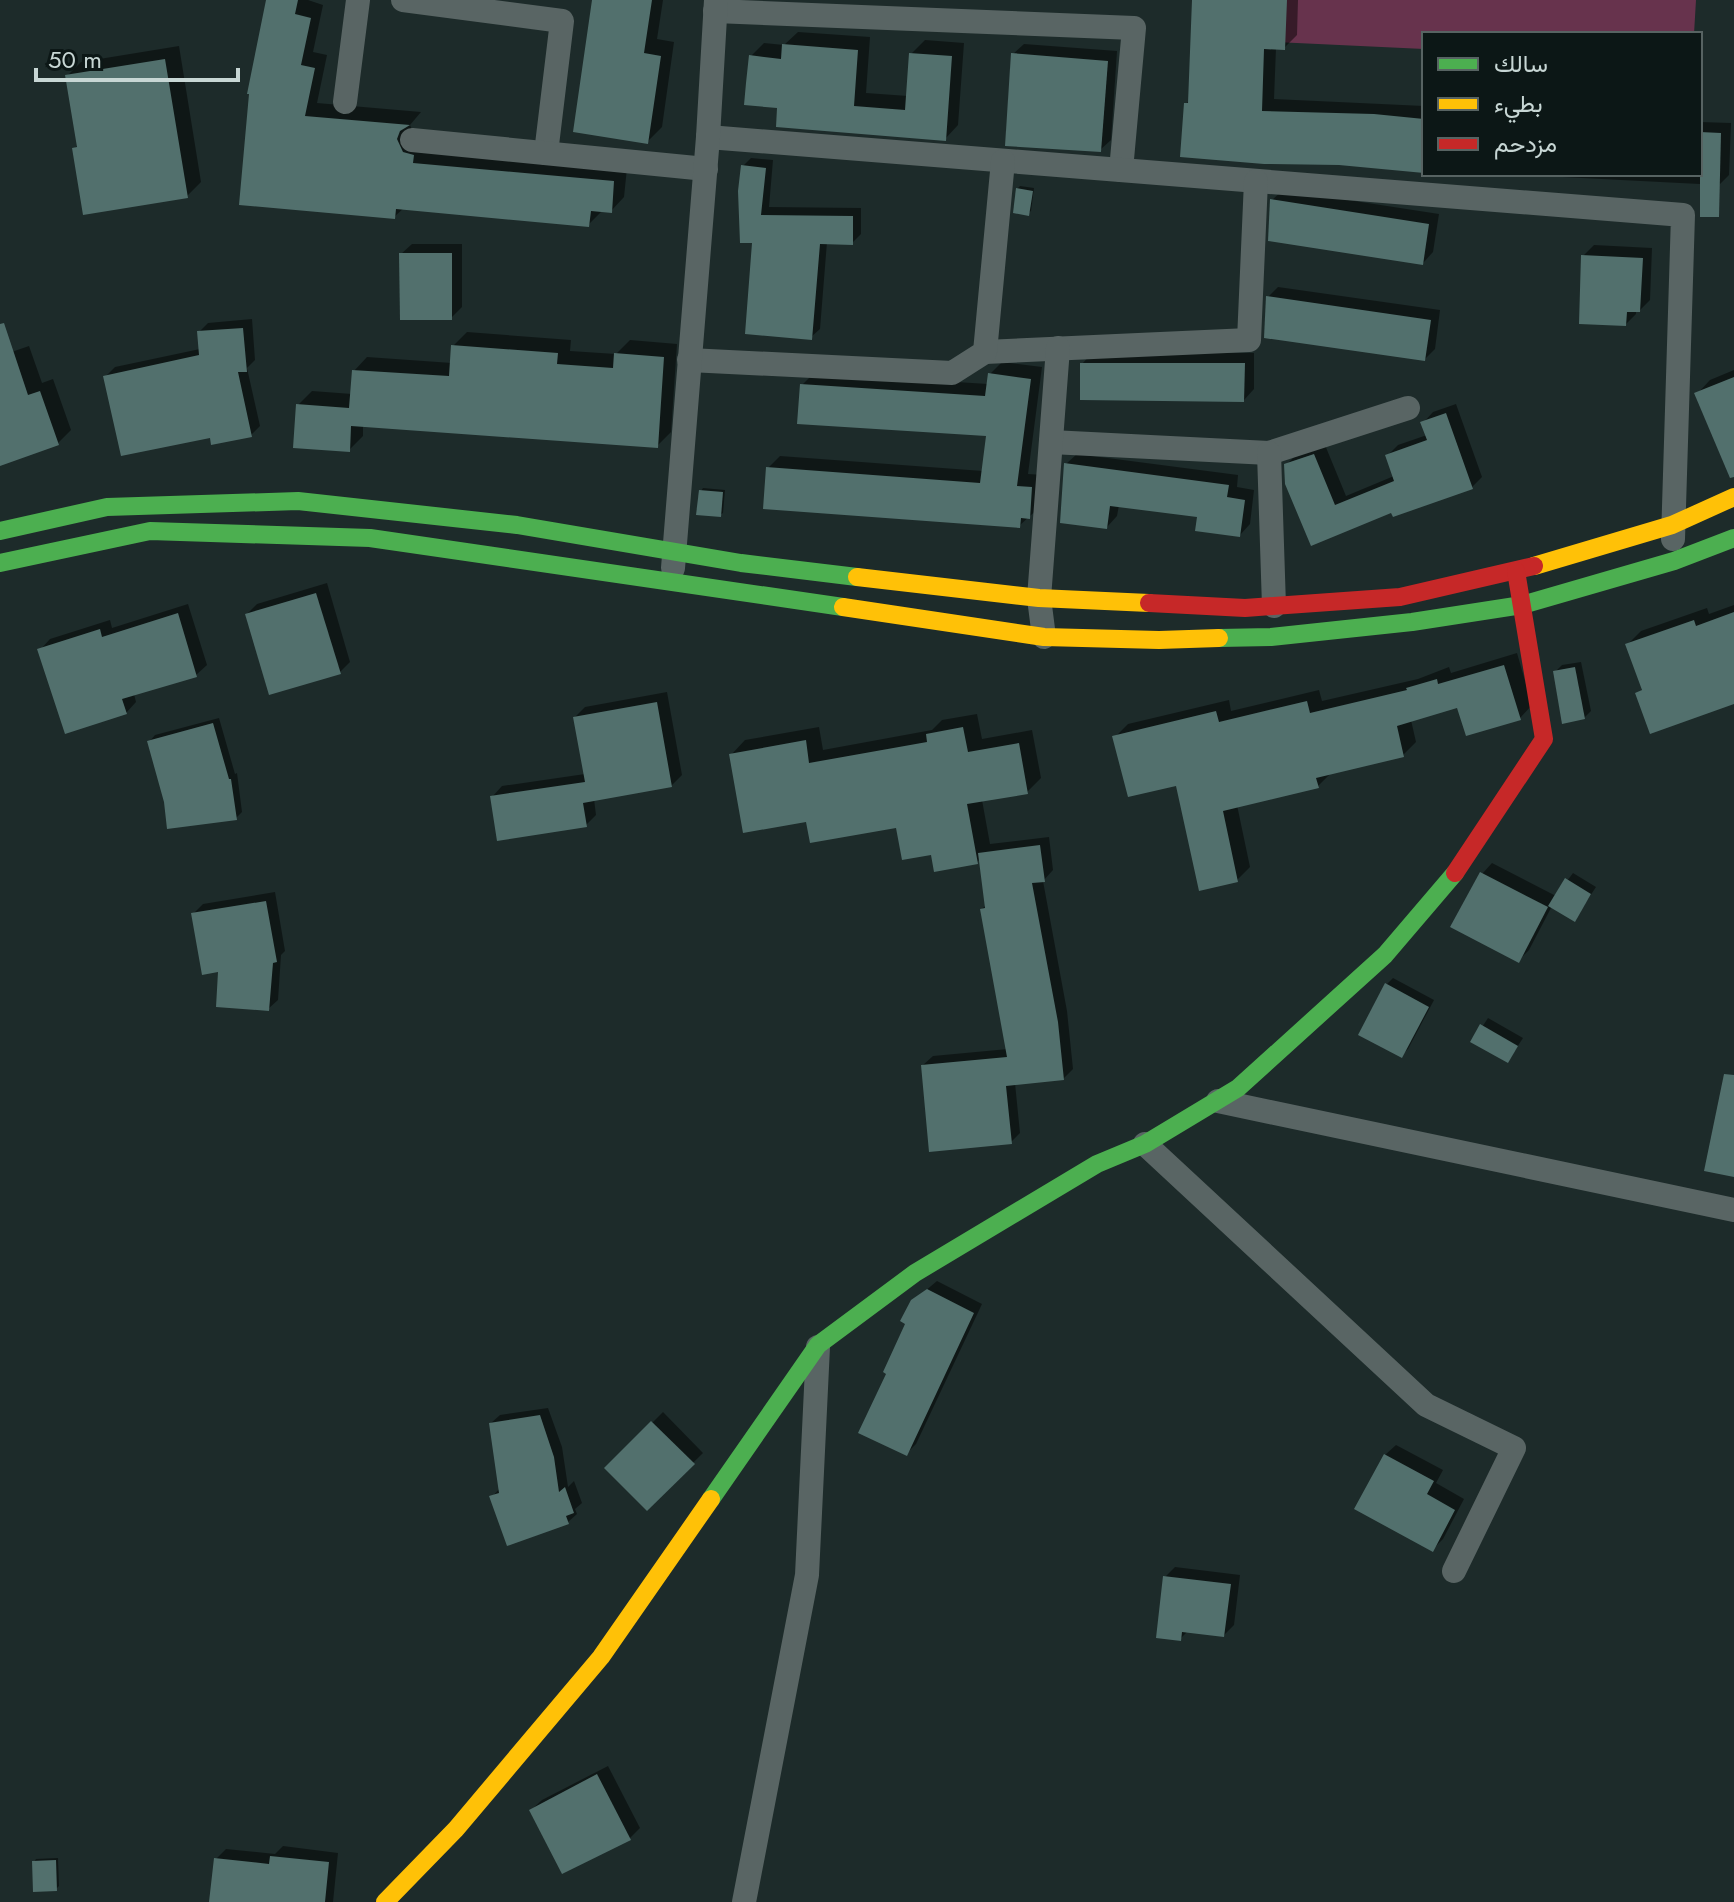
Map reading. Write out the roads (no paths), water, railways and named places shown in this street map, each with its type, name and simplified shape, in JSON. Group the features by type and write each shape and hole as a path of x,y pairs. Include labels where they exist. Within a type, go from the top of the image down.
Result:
{"main road":[{"path":"0,531 107,507 298,501 517,525 741,563 1039,598 1245,608 1400,597 1516,571 1672,525 1734,497"},
{"path":"0,563 150,531 370,538 1044,637 1159,640 1271,637 1412,622 1522,605 1674,561 1734,538"},
{"path":"385,1902 456,1829 601,1657 818,1345 915,1273 1097,1164 1145,1144 1238,1088 1385,955 1437,898 1544,739 1516,571"}],"street":[{"path":"345,102 358,0"},
{"path":"403,0 562,21 546,153"},
{"path":"674,582 673,551 706,169 715,6 1134,28 1121,170"},
{"path":"708,137 1683,215 1672,525 1674,561"},
{"path":"412,140 706,169"},
{"path":"985,352 1003,161"},
{"path":"689,360 952,373 985,352 1249,340 1256,181"},
{"path":"1044,637 1039,598 1058,348"},
{"path":"1051,442 1269,453 1408,408"},
{"path":"1269,453 1274,606"},
{"path":"1218,1101 1734,1210"},
{"path":"1145,1144 1426,1405 1514,1448 1454,1571"},
{"path":"744,1902 807,1575 818,1345"}]}
